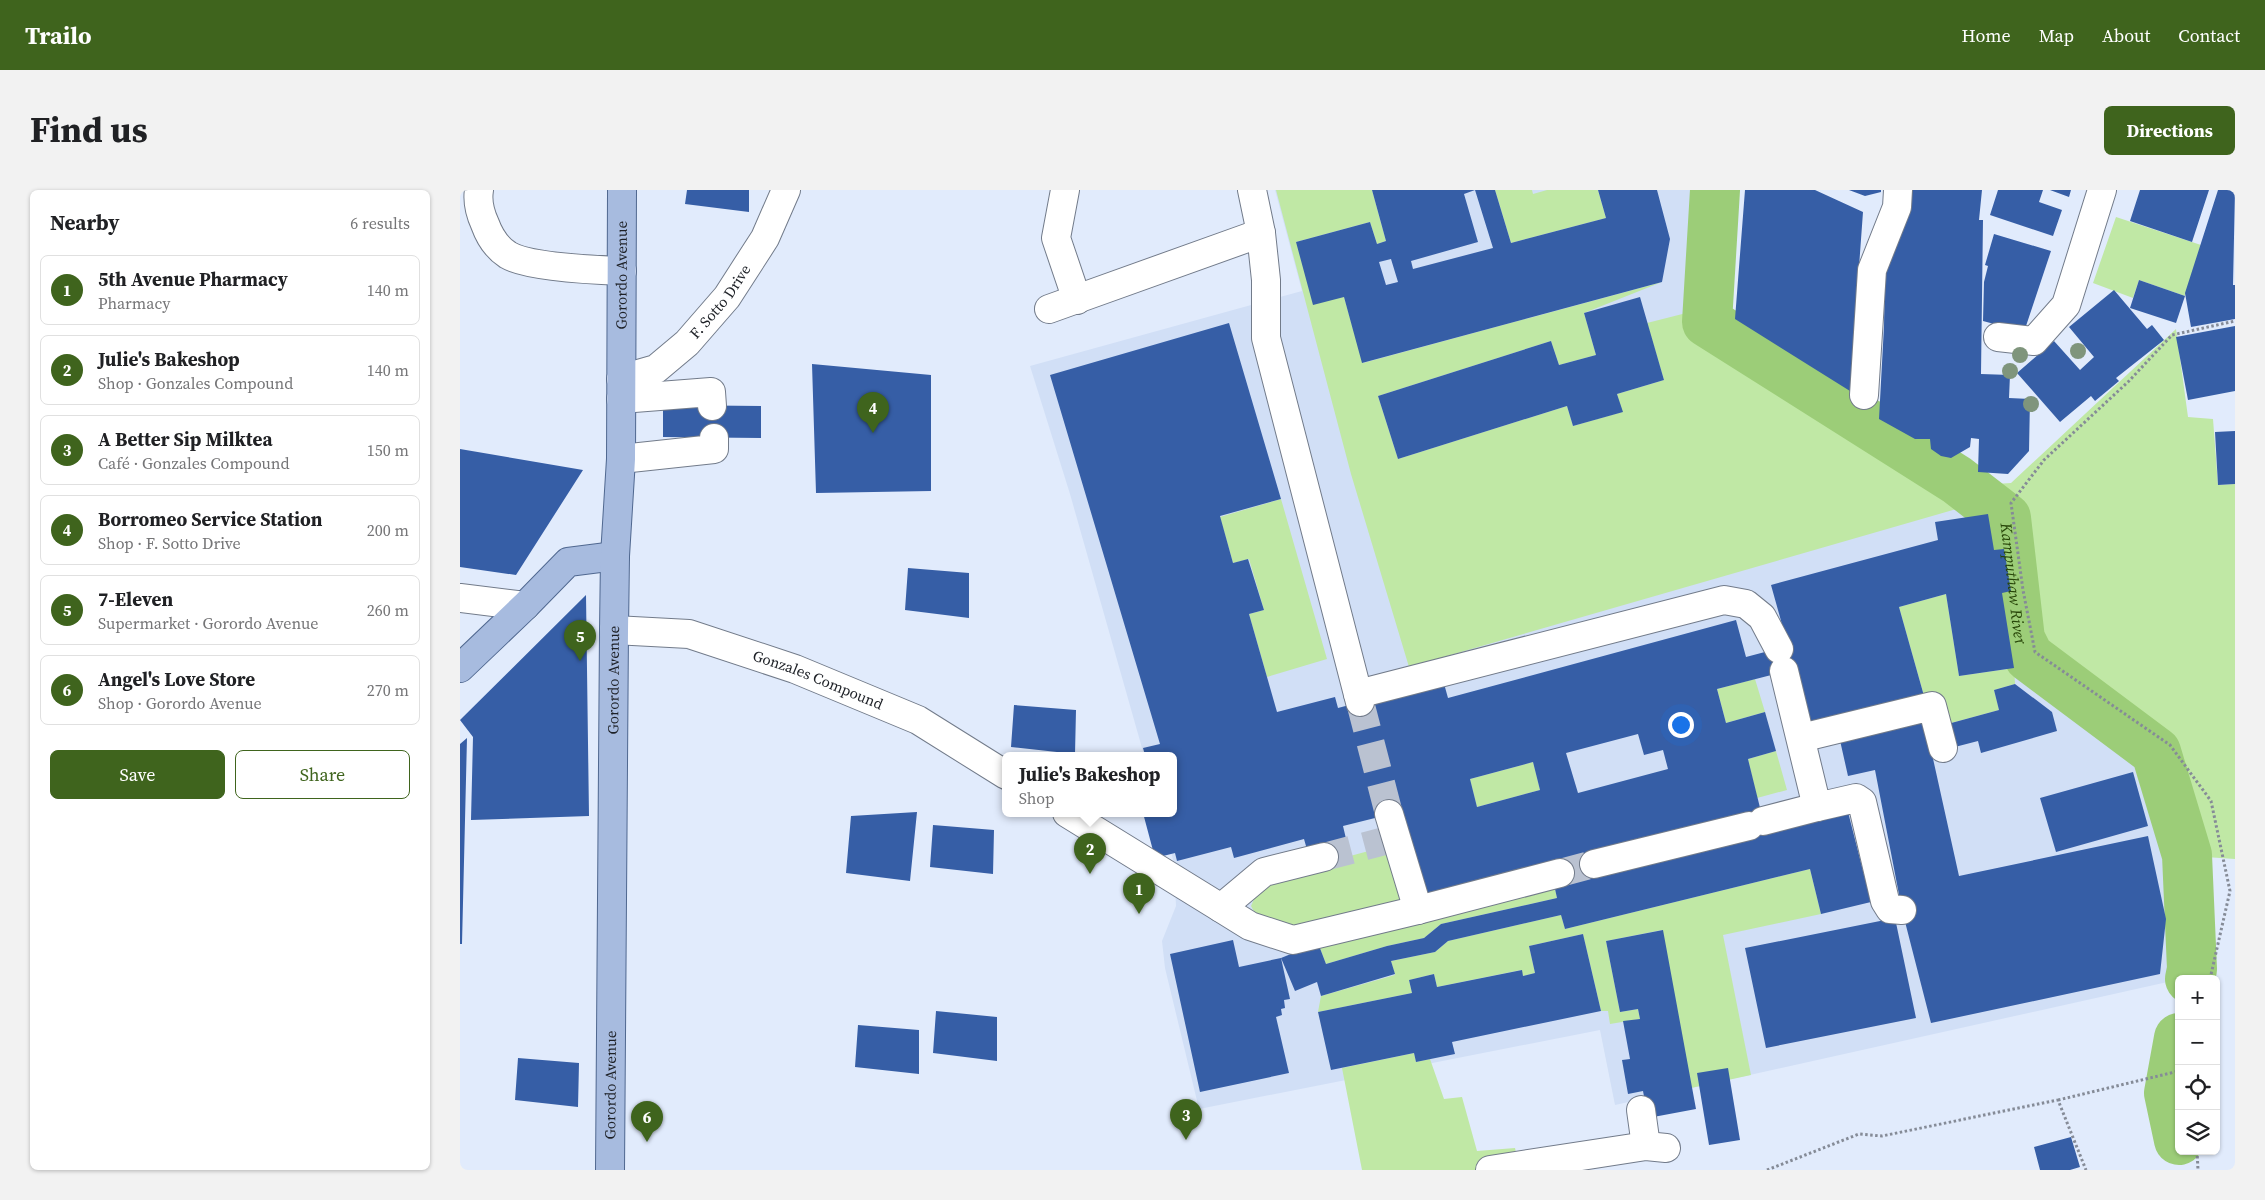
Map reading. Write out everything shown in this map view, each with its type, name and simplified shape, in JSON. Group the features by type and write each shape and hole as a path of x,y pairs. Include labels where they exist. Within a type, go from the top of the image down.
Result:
{"main road":[{"name":"Gorordo Avenue","path":"610,1170 614,630 615,556 621,459 622,190"},
{"path":"460,668 526,606 568,562 615,556"}],"street":[{"path":"479,190 479,210 486,228 498,246 508,255 528,262 591,270 622,271"},
{"name":"F. Sotto Drive","path":"621,389 656,369 687,343 727,297 765,238 786,190"},
{"path":"1065,190 1056,238 1077,300"},
{"path":"1252,190 1261,233 1266,280 1266,338 1359,698 1724,600 1746,604 1762,617 1782,660 1817,807"},
{"path":"1864,395 1872,270 1897,207 1898,190"},
{"path":"1998,337 2034,341 2066,304 2102,190"},
{"path":"1049,309 1261,233"},
{"path":"621,389 711,392 712,406"},
{"path":"621,459 714,449 714,438"},
{"path":"460,598 526,606"},
{"name":"Gonzales Compound","path":"614,630 689,634 796,669 918,720 1002,772"},
{"path":"1801,738 1932,706 1943,748"},
{"path":"1594,864 1856,798 1862,802 1885,901 1890,909 1902,910"},
{"path":"1073,817 1250,926 1293,940 1560,873"},
{"path":"1392,826 1418,910"},
{"path":"1221,908 1264,872 1324,857"},
{"path":"1490,1170 1656,1147 1642,1110"}],"path":[{"path":"2211,975 2230,891 2211,801 2170,745 2036,652 2023,590 2011,502 2044,460 2129,381 2172,335 2235,321"},
{"path":"1767,1170 1859,1134 1882,1136 2058,1100 2175,1072"},
{"path":"2058,1100 2086,1170"},
{"path":"2197,1155 2198,1170"}],"shaded area":[{"path":"1275,190 1705,190 1702,309 1999,497 2018,676 2150,777 2176,855 2181,975 2175,975 2175,980 1615,1105 1600,1030 1199,1109 1165,968 1162,941 1176,906 1174,863 1161,817 1177,817 1177,752 1143,752 1070,494 1030,366 1302,291"}],"green space":[{"path":"1276,190 1372,190 1386,241 1377,244 1370,222 1296,242 1344,297 1363,363 1662,282 1584,313 1596,355 1559,365 1551,341 1378,396 1398,459 1567,406 1573,426 1622,412 1617,394 1664,380 1647,323 1702,309 1979,485 2011,483 2176,329 2188,417 2213,419 2218,485 2235,484 2235,859 2176,855 2150,777 2018,676 1998,497 1409,667 1351,474"},
{"path":"1495,190 1532,190 1533,194 1547,190 1598,190 1606,218 1511,243"},
{"path":"2116,217 2201,245 2185,296 2139,280 2133,298 2093,283"},
{"path":"1281,499 1327,659 1267,677 1249,614 1264,610 1249,559 1233,563 1220,517"},
{"path":"1946,594 1959,676 2014,668 2015,684 1994,690 1999,710 1944,725 1924,696 1899,607"},
{"path":"1755,679 1765,712 1726,723 1717,689"},
{"path":"1776,751 1787,790 1757,798 1748,759"},
{"path":"1533,762 1540,790 1477,807 1470,779"},
{"path":"1387,846 1401,901 1318,923 1287,928 1277,927 1265,921 1255,913 1251,906 1258,890 1284,874"},
{"path":"1810,869 1821,914 1723,935 1751,1075 1691,1088 1662,930 1606,941 1620,1012 1638,1009 1640,1019 1610,1024 1608,1011 1601,1011 1583,934 1529,946 1535,973 1523,976 1521,970 1437,987 1434,974 1409,980 1412,993 1318,1012 1321,996 1395,975 1391,961 1435,952 1448,941 1561,915 1565,929"},
{"path":"1553,880 1557,898 1441,924 1424,938 1387,946 1326,964 1318,943"},
{"path":"1414,1053 1416,1062 1430,1059 1444,1099 1462,1097 1477,1151 1515,1148 1520,1170 1362,1170 1342,1068"}],"building":[{"path":"687,190 749,190 749,212 685,204"},
{"path":"1372,190 1475,190 1495,190 1511,243 1606,218 1598,190 1657,190 1670,239 1662,282 1362,363 1344,297 1313,305 1296,242 1370,222 1377,244 1386,241","holes":["1475,190 1493,248 1413,269 1411,261 1478,242 1464,194","1391,259 1398,282 1386,285 1379,262"]},
{"path":"1745,190 1815,190 1863,212 1850,391 1735,319"},
{"path":"1849,190 1881,190 1881,192 1865,196"},
{"path":"1908,190 1982,190 1979,220 1983,220 1981,374 2010,375 2009,398 2030,399 2029,451 2008,474 1978,472 1979,439 1971,438 1970,447 1951,458 1941,456 1931,449 1930,439 1915,439 1879,419 1885,269"},
{"path":"1998,190 2043,190 2039,202 2062,210 2053,236 1990,215"},
{"path":"2050,190 2071,190 2069,197"},
{"path":"2140,190 2209,190 2192,242 2130,221"},
{"path":"2218,190 2235,190 2233,285 2235,285 2235,319 2191,327 2185,293"},
{"path":"1994,234 2051,251 2024,332 1983,321 1984,282 1988,266 1985,265"},
{"path":"2139,280 2185,296 2176,323 2130,308"},
{"path":"2114,290 2147,329 2152,325 2164,340 2116,378 2119,381 2095,401 2091,396 2060,422 2017,373 2054,341 2080,370 2094,357 2069,327"},
{"path":"1640,297 1664,380 1617,394 1623,412 1573,426 1567,406 1398,459 1378,396 1551,341 1559,365 1596,355 1584,313"},
{"path":"1229,323 1281,499 1220,516 1233,563 1248,559 1264,610 1249,614 1277,712 1335,697 1338,708 1443,680 1448,698 1736,620 1746,657 1788,646 1771,585 1938,540 1935,522 1988,514 1994,550 2004,549 2011,591 2002,593 2014,668 1959,676 1946,594 1899,607 1924,696 1810,727 1794,669 1717,689 1726,723 1765,712 1776,751 1748,759 1766,832 1848,812 1871,902 1821,914 1810,869 1565,929 1561,915 1448,941 1435,952 1391,961 1395,974 1321,996 1317,982 1295,991 1281,958 1318,943 1326,964 1387,946 1424,938 1441,924 1557,898 1553,880 1428,905 1403,811 1343,826 1347,843 1308,853 1304,839 1234,858 1231,847 1177,861 1175,853 1155,858 1144,817 1177,817 1177,752 1144,752 1143,748 1160,744 1050,375","holes":["1638,734 1644,755 1663,750 1668,769 1578,793 1566,753","1533,762 1540,790 1477,807 1470,779"]},
{"path":"2235,326 2235,391 2188,400 2176,337"},
{"path":"812,364 931,375 931,491 816,493"},
{"path":"663,405 761,406 761,438 663,437"},
{"path":"2235,431 2235,484 2218,485 2215,432"},
{"path":"460,449 583,470 516,575 460,567"},
{"path":"908,568 969,573 969,618 905,610"},
{"path":"586,595 589,816 471,820 473,737 460,720"},
{"path":"2015,684 2052,712 2057,731 1981,753 1978,741 1951,748 1944,725 1999,710 1994,690"},
{"path":"1014,705 1076,710 1075,752 1011,747"},
{"path":"1924,718 1959,876 2148,836 2166,919 2160,974 1931,1023 1902,910 1875,770 1848,776 1839,736"},
{"path":"467,738 462,944 460,944 460,744"},
{"path":"2133,772 2148,826 2056,852 2040,798"},
{"path":"917,812 910,881 846,873 851,816"},
{"path":"933,825 994,830 993,874 930,867"},
{"path":"1895,918 1916,1018 1766,1048 1745,948"},
{"path":"1663,930 1696,1109 1648,1118 1643,1091 1628,1094 1622,1060 1630,1059 1623,1021 1640,1019 1638,1009 1620,1012 1606,941"},
{"path":"1583,934 1601,1011 1452,1042 1455,1054 1416,1062 1414,1053 1331,1070 1318,1012 1412,993 1409,980 1434,974 1437,987 1522,970 1523,976 1535,973 1529,946"},
{"path":"1233,940 1239,967 1281,958 1290,999 1284,1000 1285,1008 1281,1009 1282,1015 1276,1017 1289,1073 1200,1092 1170,954"},
{"path":"936,1011 997,1017 997,1061 933,1053"},
{"path":"858,1025 919,1030 919,1074 855,1067"},
{"path":"518,1058 579,1063 578,1107 515,1100"},
{"path":"1728,1068 1740,1140 1709,1145 1697,1073"},
{"path":"2071,1137 2080,1167 2070,1170 2040,1170 2034,1147"}],"waterway":[{"name":"Kamputhaw River","path":"1715,190 1707,322 1957,480 2006,518 2020,639 2029,657 2156,752 2187,855 2191,975"},
{"name":"Kamputhaw River","path":"2175,1060 2169,1093 2175,1121"}],"tunnel":[{"path":"1360,702 1389,814"},
{"path":"1324,857 1396,838"},
{"path":"1560,873 1594,864"}],"place":[{"name":"Borromeo Service Station","path":"873,433"},
{"name":"7-Eleven","path":"580,661"},
{"name":"Julie's Bakeshop","path":"1090,874"},
{"name":"5th Avenue Pharmacy","path":"1139,914"},
{"name":"A Better Sip Milktea","path":"1186,1140"},
{"name":"Angel's Love Store","path":"647,1142"}]}
